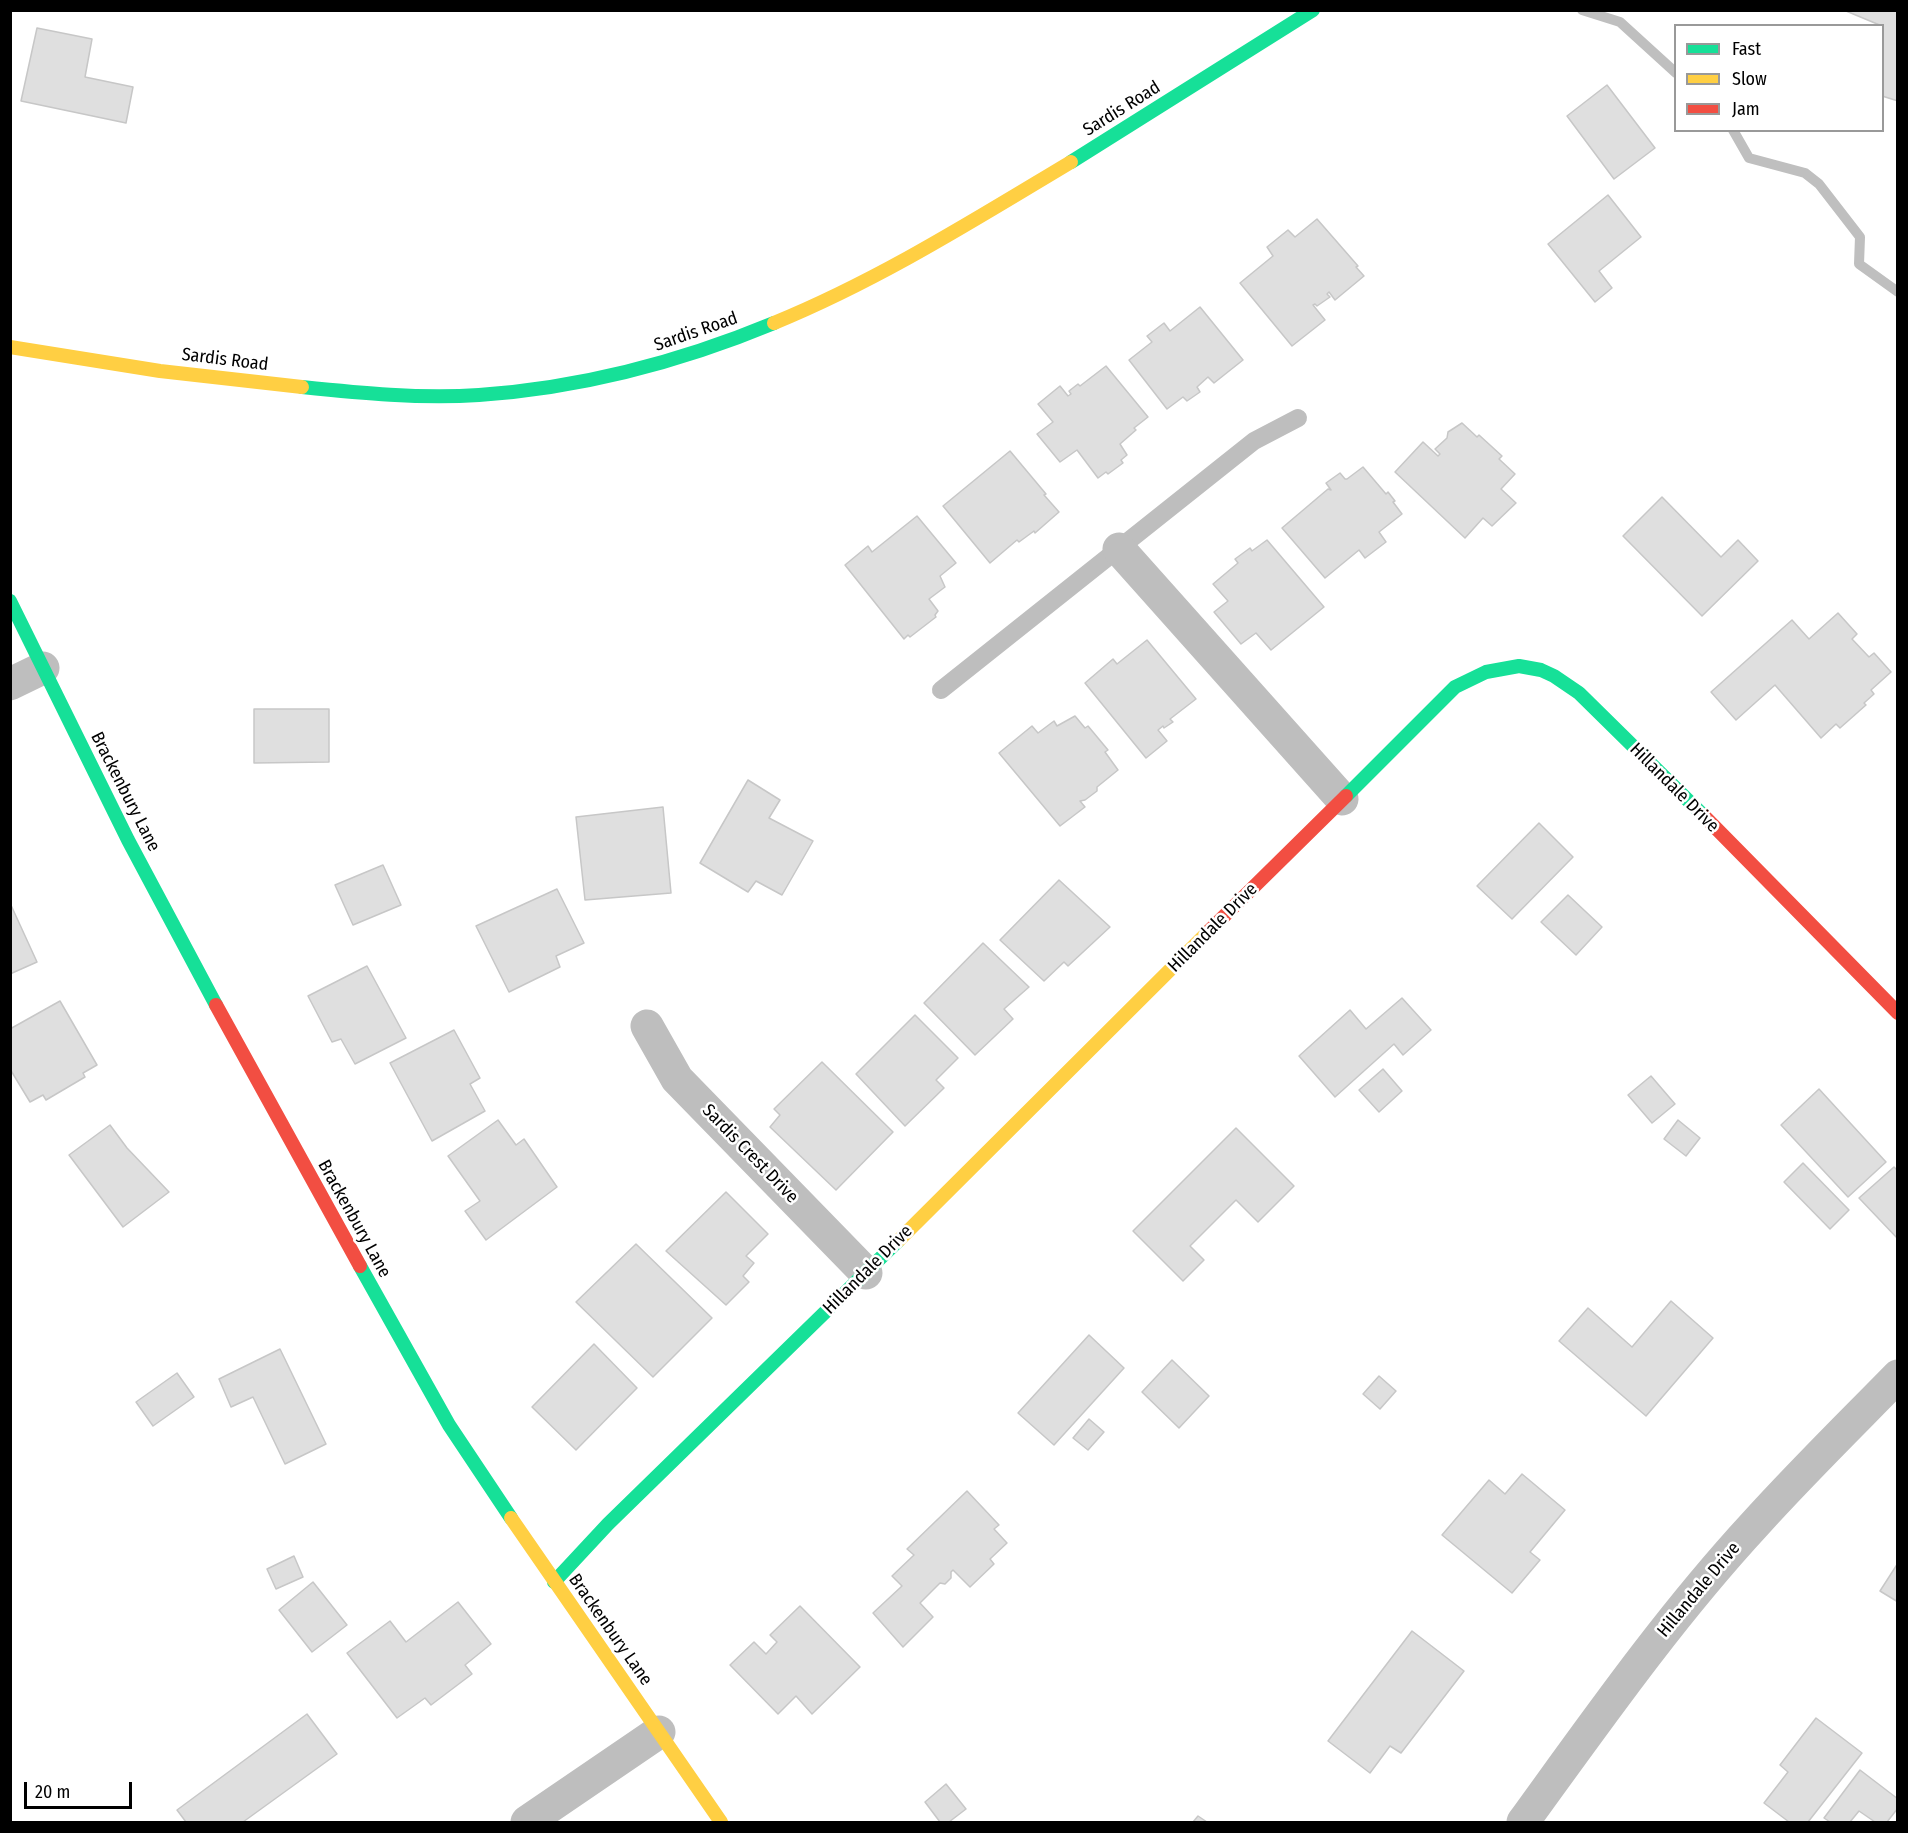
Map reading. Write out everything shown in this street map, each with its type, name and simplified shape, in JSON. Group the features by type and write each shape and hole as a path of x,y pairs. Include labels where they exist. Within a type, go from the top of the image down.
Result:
{"street":[{"name":"Sardis Road","path":"10,347 77,359 261,384 358,393 479,395 574,384 616,376 666,362 747,334 844,293 942,239 1072,162 1313,10"},
{"path":"1119,549 1342,799"},
{"name":"Brackenbury Lane","path":"10,601 128,840 259,1085 449,1425 554,1582 721,1822"},
{"name":"Hillandale Drive","path":"554,1582 608,1524 866,1273 1455,687 1472,675 1490,669 1519,665 1539,669 1556,676 1574,689 1898,1013"},
{"path":"10,684 43,668"},
{"name":"Sardis Crest Drive","path":"647,1026 677,1078 866,1273"},
{"name":"Hillandale Drive","path":"1524,1822 1666,1629 1754,1525 1898,1376"},
{"path":"527,1822 659,1732"}],"lane":[{"path":"941,690 1254,441 1298,418"}],"building":[{"path":"1898,10 1898,101 1884,97 1884,24 1877,24 1846,11"},
{"path":"37,28 92,39 85,77 133,87 126,123 21,101"},
{"path":"1607,85 1655,148 1614,179 1567,116"},
{"path":"1608,195 1641,237 1599,271 1612,288 1595,302 1548,244"},
{"path":"1317,219 1364,276 1335,300 1329,292 1327,294 1330,297 1317,306 1313,305 1325,320 1292,346 1240,283 1273,256 1267,247 1288,230 1295,237"},
{"path":"1200,307 1243,360 1214,383 1208,377 1197,387 1200,392 1187,401 1183,397 1167,409 1129,360 1152,342 1147,336 1164,323 1170,331"},
{"path":"1106,366 1148,417 1120,444 1127,455 1121,460 1123,463 1098,478 1077,450 1060,462 1037,434 1053,422 1038,404 1060,386 1068,396 1071,394 1069,391 1078,384 1080,386"},
{"path":"1462,423 1502,456 1499,459 1515,474 1501,489 1516,503 1492,526 1483,518 1465,538 1395,472 1423,442 1438,456 1440,454 1435,449 1447,438 1448,432"},
{"path":"1010,451 1059,512 1035,533 1034,531 1019,542 1017,540 990,563 943,506"},
{"path":"1363,467 1386,494 1388,492 1402,514 1379,532 1386,542 1365,558 1359,550 1325,578 1282,528 1328,489 1331,490 1326,483 1340,473 1347,479"},
{"path":"1662,497 1721,557 1738,540 1758,561 1702,616 1623,536"},
{"path":"917,516 956,563 940,576 945,587 929,599 938,611 936,617 904,639 845,565 868,546 872,552"},
{"path":"1267,540 1324,607 1271,650 1256,633 1241,644 1214,612 1228,601 1213,584 1238,563 1235,559 1250,548 1252,551"},
{"path":"1838,613 1857,634 1852,639 1869,657 1874,653 1891,672 1871,690 1874,694 1864,703 1866,705 1840,728 1836,724 1821,738 1775,685 1736,720 1711,692 1792,620 1809,639"},
{"path":"1147,640 1196,699 1170,719 1173,722 1158,730 1167,741 1146,758 1085,683 1113,659 1117,664"},
{"path":"254,709 329,709 329,762 254,763"},
{"path":"1075,716 1085,728 1088,726 1108,750 1105,752 1118,770 1097,787 1097,791 1080,801 1085,807 1060,826 999,753 1032,726 1038,733 1054,721 1057,726"},
{"path":"748,780 780,800 769,818 813,841 782,895 756,881 748,892 700,863"},
{"path":"663,807 671,893 585,900 576,817"},
{"path":"1539,823 1573,857 1512,919 1477,886"},
{"path":"383,865 401,905 353,925 335,885"},
{"path":"1059,880 1110,927 1068,966 1064,962 1044,981 1000,940"},
{"path":"557,889 584,943 556,956 560,967 509,992 476,926"},
{"path":"1568,895 1602,927 1576,955 1541,922"},
{"path":"10,903 37,962 10,974"},
{"path":"983,943 1029,987 1004,1009 1013,1019 975,1055 924,1003"},
{"path":"367,966 406,1038 355,1064 341,1039 332,1042 308,996"},
{"path":"1402,998 1431,1030 1403,1055 1394,1044 1335,1097 1299,1056 1350,1010 1366,1029"},
{"path":"60,1001 97,1065 83,1073 85,1077 46,1100 43,1095 30,1102 10,1069 10,1029"},
{"path":"915,1015 958,1058 936,1080 944,1088 905,1126 856,1074"},
{"path":"454,1030 480,1078 470,1084 485,1111 432,1141 390,1063"},
{"path":"822,1062 893,1132 836,1190 770,1127 780,1115 774,1109"},
{"path":"1383,1069 1402,1091 1379,1112 1359,1090"},
{"path":"1651,1076 1675,1104 1652,1123 1628,1095"},
{"path":"1819,1089 1886,1162 1848,1197 1781,1125"},
{"path":"498,1120 516,1145 524,1139 557,1187 486,1240 465,1211 480,1201 448,1156"},
{"path":"1678,1120 1700,1138 1686,1156 1664,1139"},
{"path":"110,1125 127,1148 169,1192 123,1227 69,1155"},
{"path":"1236,1128 1294,1186 1258,1222 1236,1200 1190,1246 1204,1260 1183,1281 1133,1231"},
{"path":"1803,1163 1849,1210 1830,1229 1784,1182"},
{"path":"1894,1167 1898,1171 1898,1239 1859,1198"},
{"path":"726,1192 768,1234 746,1256 754,1263 743,1276 749,1282 726,1305 666,1251"},
{"path":"636,1244 712,1318 653,1377 576,1302"},
{"path":"1671,1301 1713,1338 1646,1416 1559,1341 1588,1308 1632,1347"},
{"path":"1089,1335 1124,1368 1054,1445 1018,1413"},
{"path":"594,1344 637,1388 576,1450 532,1407"},
{"path":"280,1349 326,1444 285,1464 253,1397 231,1407 219,1379"},
{"path":"1172,1360 1209,1396 1179,1428 1142,1392"},
{"path":"177,1373 194,1397 153,1426 136,1402"},
{"path":"1379,1376 1396,1391 1380,1409 1363,1394"},
{"path":"1089,1419 1104,1432 1088,1450 1073,1438"},
{"path":"1522,1474 1565,1510 1530,1552 1540,1560 1512,1593 1442,1535 1489,1480 1505,1494"},
{"path":"967,1491 999,1525 994,1529 1007,1543 990,1559 994,1564 970,1587 953,1570 951,1578 945,1584 940,1583 920,1603 933,1617 903,1647 873,1613 902,1586 892,1576 914,1555 907,1549"},
{"path":"294,1556 303,1577 276,1589 267,1569"},
{"path":"1898,1563 1898,1602 1880,1591"},
{"path":"313,1582 347,1625 312,1652 279,1610"},
{"path":"458,1602 491,1644 465,1665 472,1674 431,1705 425,1698 397,1718 347,1653 390,1621 406,1642"},
{"path":"800,1606 860,1667 812,1714 796,1696 778,1714 730,1665 754,1642 766,1654 777,1642 770,1635"},
{"path":"1412,1631 1464,1671 1401,1753 1390,1746 1370,1773 1328,1741"},
{"path":"307,1714 337,1754 243,1822 186,1822 177,1810"},
{"path":"1816,1718 1862,1753 1808,1822 1789,1822 1764,1803 1788,1772 1780,1765"},
{"path":"1860,1770 1898,1799 1898,1808 1887,1822 1875,1822 1859,1811 1850,1822 1830,1822 1824,1818"},
{"path":"946,1784 966,1809 949,1822 940,1822 925,1802"},
{"path":"1198,1816 1207,1822 1193,1822"}],"waterway":[{"path":"1582,10 1620,22 1674,71"},
{"path":"1734,132 1749,158 1805,173 1819,184 1860,237 1859,264 1898,292"}],"traffic: fast":[{"path":"1071,162 1313,10"},
{"path":"302,387 435,396 479,395 554,386 666,361 774,323"},
{"path":"10,601 128,840 216,1005"},
{"path":"1346,796 1455,687 1486,672 1519,666 1541,670 1579,693 1703,815"},
{"path":"554,1582 608,1524 898,1241"},
{"path":"360,1266 449,1425 511,1518"}],"traffic: slow":[{"path":"774,323 889,268 1071,162"},
{"path":"10,347 160,371 302,387"},
{"path":"898,1241 1209,931"},
{"path":"511,1518 721,1822"}],"traffic: jam":[{"path":"1209,931 1346,796"},
{"path":"1703,815 1898,1013"},
{"path":"216,1005 360,1266"}]}
